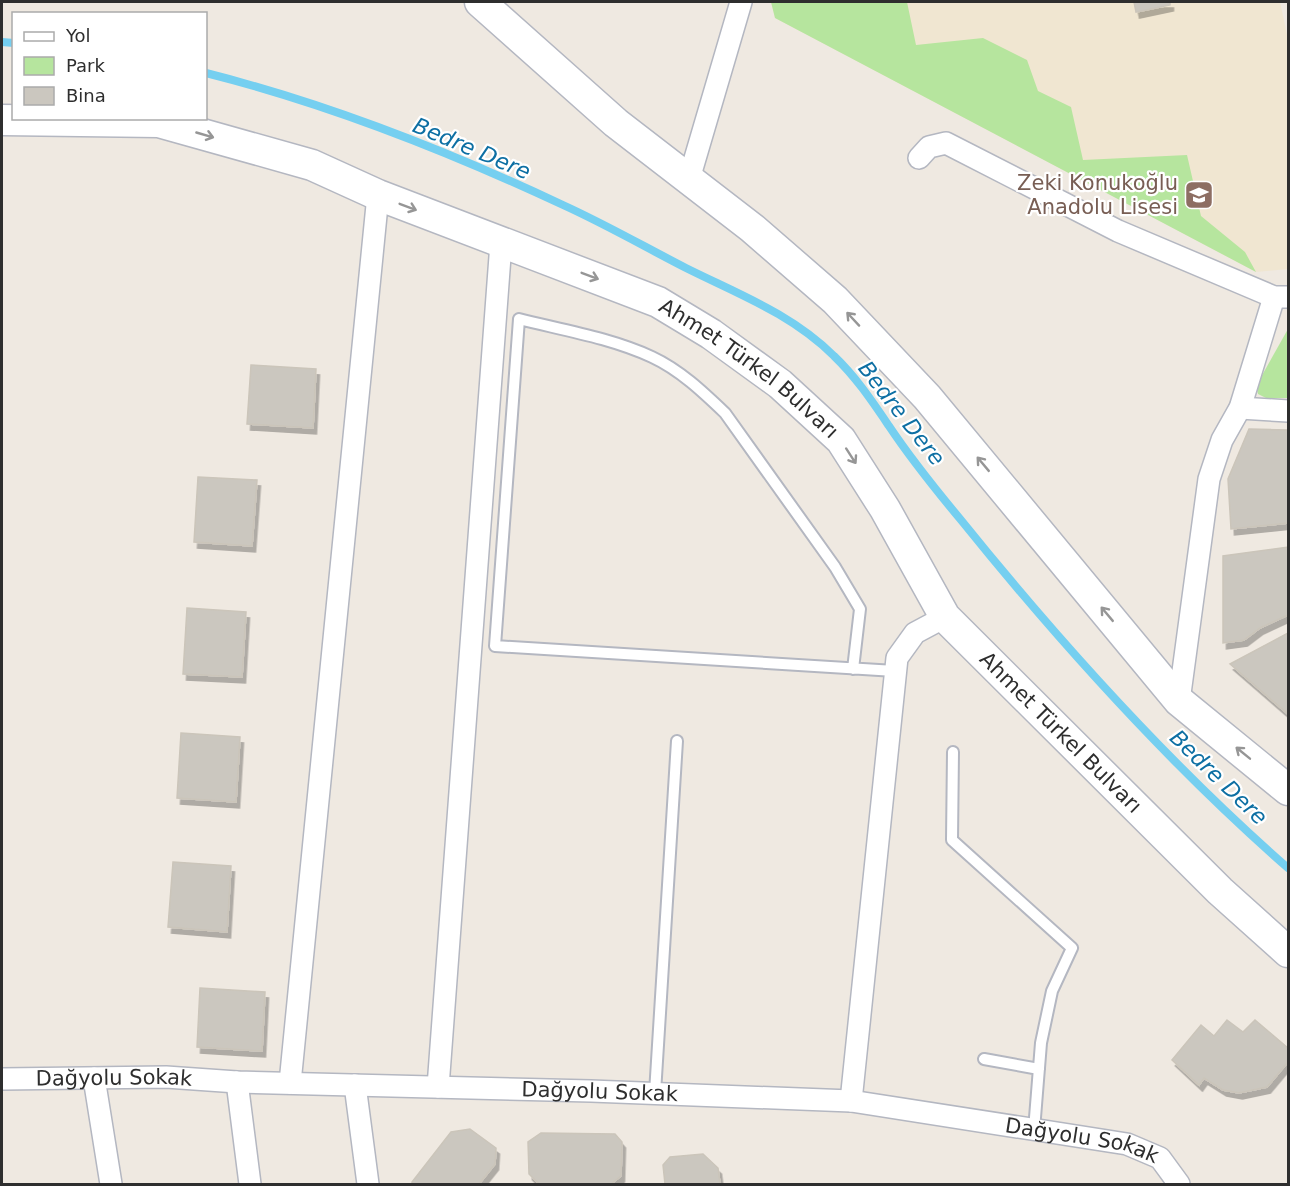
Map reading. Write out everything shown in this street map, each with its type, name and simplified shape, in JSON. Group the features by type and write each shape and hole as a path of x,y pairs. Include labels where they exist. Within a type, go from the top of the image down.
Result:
{"main road":[{"path":"480,2 616,123 752,228 835,300 911,381 1179,701 1288,790"},
{"name":"Ahmet Türkel Bulvarı","path":"2,120 159,122 312,165 378,195 658,302 711,333 780,384 841,440 885,509 945,617 1220,891 1288,952"}],"street":[{"path":"689,179 741,2"},
{"path":"919,158 929,147 946,143 1118,231 1220,276 1282,297 1240,408 1222,440 1209,479 1179,701"},
{"path":"290,1083 378,195"},
{"path":"438,1087 501,243"},
{"path":"1240,408 1288,411"},
{"path":"851,1101 897,658 915,633 945,617"},
{"name":"Dağyolu Sokak","path":"2,1079 166,1077 237,1082 655,1093 851,1101 1127,1144 1160,1158 1179,1185"},
{"path":"94,1078 111,1185"},
{"path":"237,1082 250,1185"},
{"path":"356,1085 368,1185"}],"lane":[{"path":"853,669 860,609 835,567 725,413 680,373 654,358 627,346 519,319 495,646 853,669 895,671"},
{"path":"655,1093 678,741"},
{"path":"953,752 952,840 1072,948 1052,991 1041,1043 1034,1130"},
{"path":"984,1059 1039,1069"}],"shaded area":[{"name":"Zeki Konukoğlu Anadolu Lisesi","path":"771,2 1280,2 1288,39 1288,269 1256,272 775,18"}],"green space":[{"path":"771,2 907,2 916,45 983,38 1027,60 1038,91 1071,107 1083,160 1187,155 1201,216 1245,252 1256,272 775,18"},
{"path":"1288,329 1288,398 1266,398 1258,394 1256,386"}],"building":[{"path":"1134,2 1170,2 1170,5 1136,12"},
{"path":"251,365 316,369 313,428 247,424"},
{"path":"1249,429 1288,430 1288,523 1231,529 1228,479"},
{"path":"198,477 257,480 252,546 194,542"},
{"path":"1288,547 1288,615 1260,628 1244,640 1223,643 1223,556"},
{"path":"187,608 246,612 242,677 183,674"},
{"path":"1288,633 1288,714 1230,664"},
{"path":"181,733 240,737 236,802 177,798"},
{"path":"173,862 231,866 227,932 168,927"},
{"path":"200,988 265,992 262,1051 197,1047"},
{"path":"1227,1020 1243,1032 1255,1020 1288,1048 1288,1062 1267,1087 1239,1093 1223,1090 1204,1078 1199,1085 1172,1060 1201,1025 1214,1036"},
{"path":"470,1129 496,1148 495,1164 479,1184 412,1184 451,1132"},
{"path":"541,1133 615,1134 622,1142 621,1176 611,1184 539,1184 529,1174 528,1142"},
{"path":"703,1154 718,1168 720,1184 665,1184 663,1165 670,1157"}],"waterway":[{"name":"Bedre Dere","path":"2,42 12,43"},
{"name":"Bedre Dere","path":"207,73 298,99 388,130 520,185 764,306 818,341 849,372 933,486 1077,657 1200,787 1288,868"}],"place":[{"name":"Zeki Konukoğlu Anadolu Lisesi","path":"1199,195"}]}
